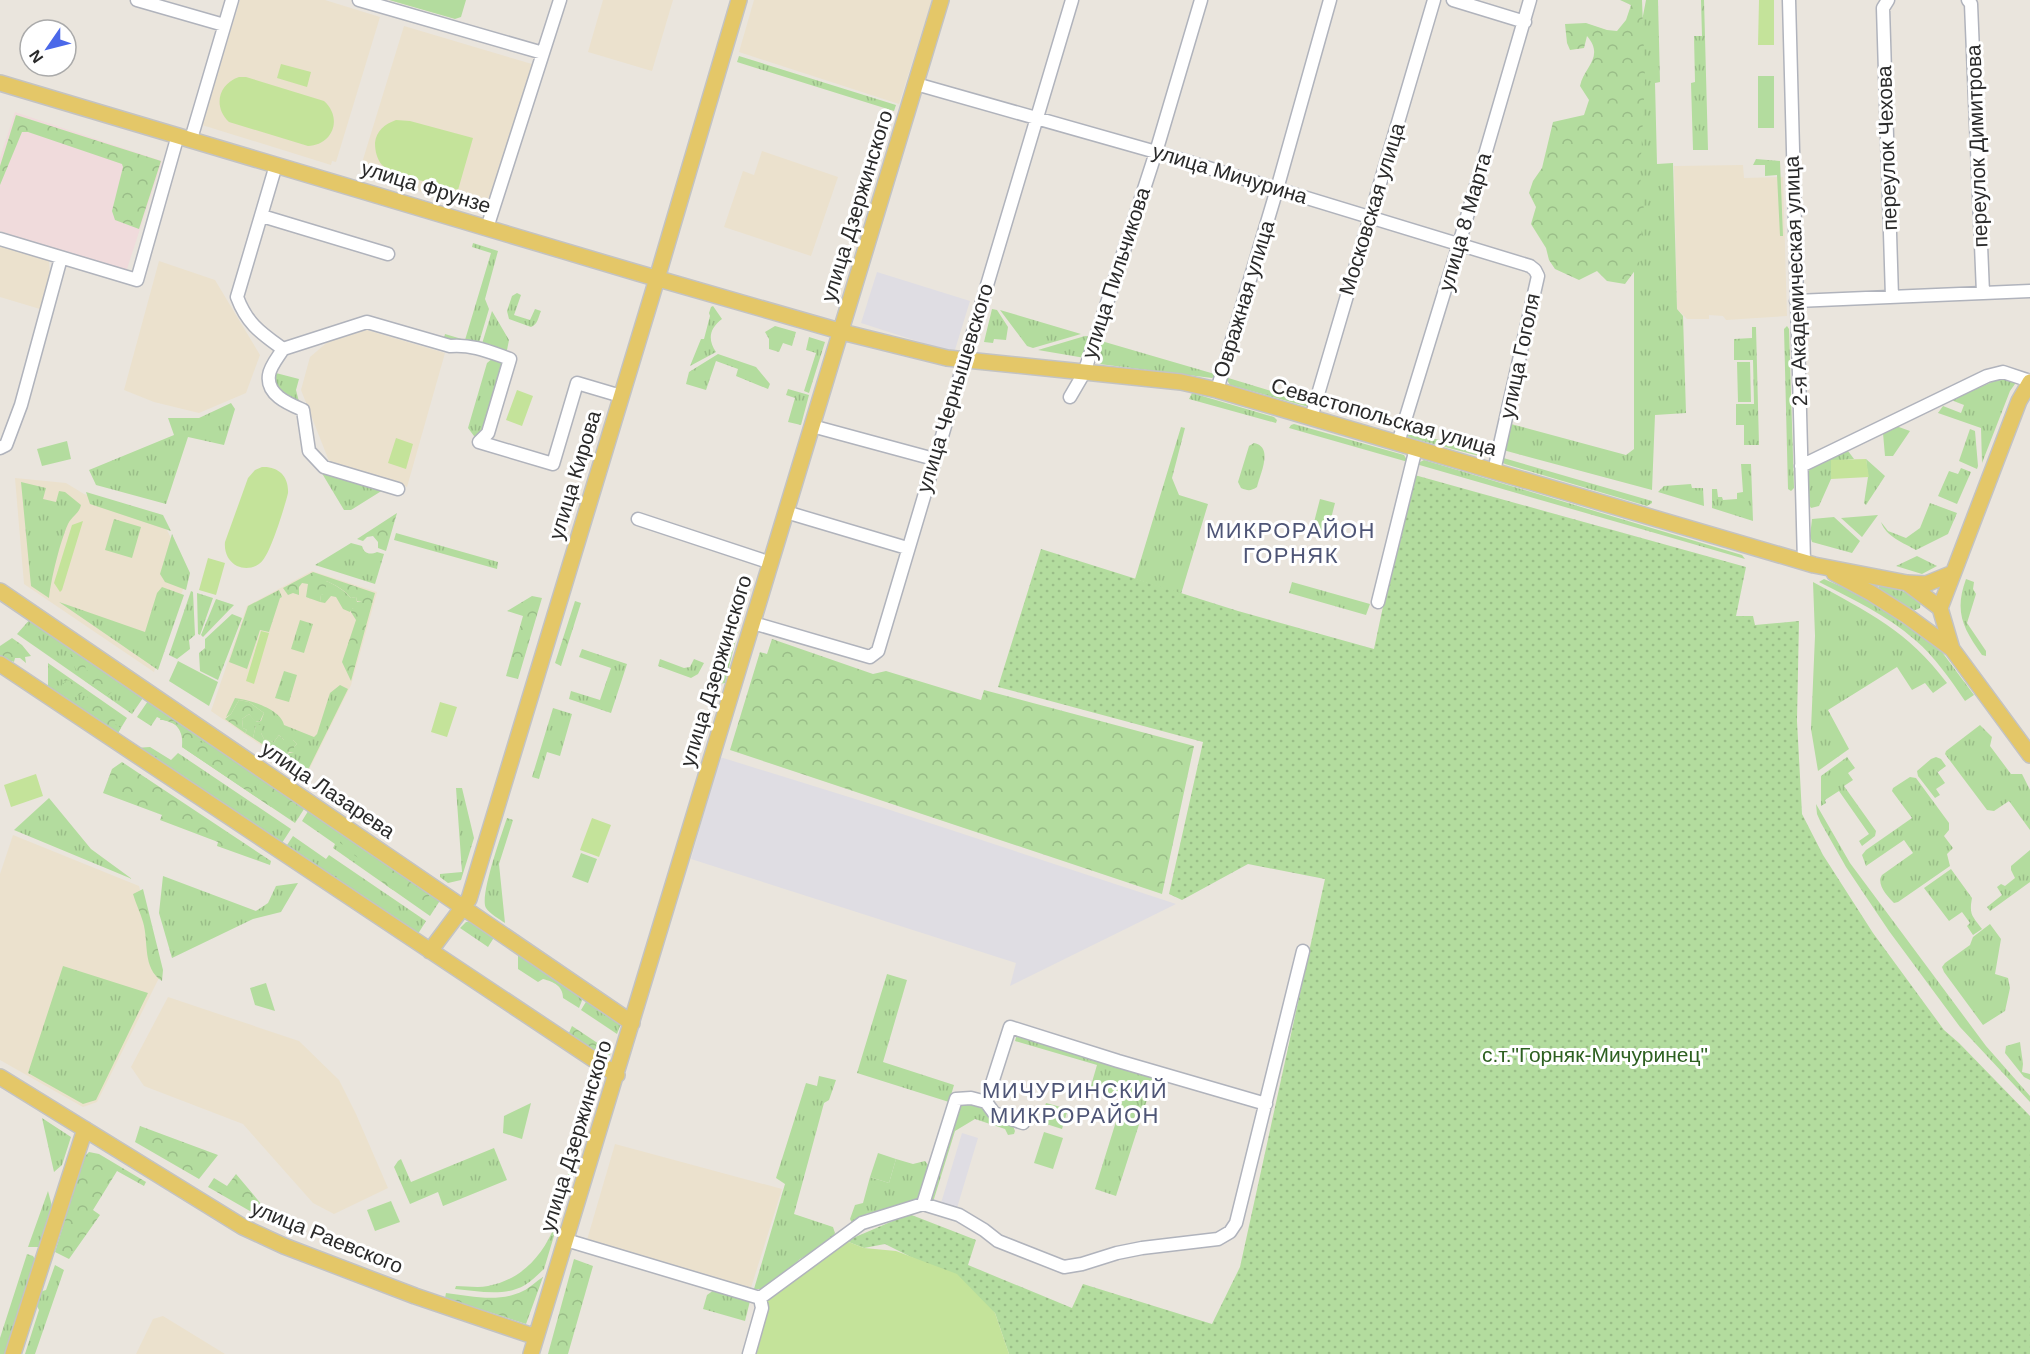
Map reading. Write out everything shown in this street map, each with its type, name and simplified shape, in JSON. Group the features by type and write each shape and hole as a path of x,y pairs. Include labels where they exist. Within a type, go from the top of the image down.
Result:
{"main road":[{"name":"улица Кирова","path":"430,951 469,899 739,0"},
{"name":"улица Дзержинского","path":"531,1354 941,0"},
{"name":"улица Фрунзе","path":"0,82 841,331"},
{"name":"Севастопольская улица","path":"841,331 947,358 1181,382 1217,390 1811,563 1908,583 1926,584 1953,573"},
{"path":"1952,649 1940,608 2019,401 2030,382"},
{"path":"1811,563 1871,592 1952,649 2030,755"},
{"path":"1871,592 1876,576"},
{"name":"Севастопольская улица","path":"1908,583 1940,608"},
{"name":"улица Лазарева","path":"0,591 632,1023"},
{"path":"1907,616 1924,615 1940,608"},
{"path":"0,664 617,1075"},
{"name":"улица Раевского","path":"0,1077 243,1227 284,1246 431,1302 536,1337"},
{"path":"12,1354 85,1129"}],"street":[{"path":"137,0 224,25"},
{"path":"0,239 137,279 232,0"},
{"path":"359,0 543,53"},
{"path":"487,228 560,0"},
{"name":"улица Чернышевского","path":"753,623 870,657 878,651 1072,0"},
{"name":"улица Пильчикова","path":"1070,397 1083,373 1156,152 1201,0"},
{"name":"Овражная улица","path":"1217,390 1330,0"},
{"name":"Московская улица","path":"1311,418 1434,0"},
{"path":"1453,0 1525,22"},
{"name":"улица 8 Марта","path":"1398,443 1530,0"},
{"name":"2-я Академическая улица","path":"1789,0 1801,466 1811,563"},
{"name":"переулок Чехова","path":"1888,0 1883,8 1892,297"},
{"name":"переулок Димитрова","path":"1968,0 1971,4 1983,293"},
{"name":"улица Мичурина","path":"916,84 1036,117 1370,216 1530,266 1538,276"},
{"path":"276,165 237,297 242,312 255,328 283,349"},
{"path":"262,216 388,254"},
{"path":"0,448 6,445 21,405 61,258"},
{"name":"улица Гоголя","path":"1494,471 1538,276"},
{"path":"1796,301 2030,291"},
{"path":"398,489 324,466 309,451 303,410 279,399 269,382 268,373 283,349 368,322 450,346 471,346 510,359 488,433 479,442 553,464 577,384 621,396"},
{"path":"1801,466 1987,376 2003,372 2030,382"},
{"path":"812,426 934,459"},
{"path":"1378,602 1416,448"},
{"path":"786,512 907,548"},
{"path":"638,519 771,563"},
{"path":"760,1298 862,1223 923,1204 958,1215 998,1241 1064,1267 1142,1248 1218,1239 1230,1232 1236,1223 1303,951"},
{"path":"987,1102 1010,1028 1266,1104"},
{"path":"923,1204 956,1099 971,1098 987,1102 994,1113 1023,1123"},
{"path":"566,1240 760,1298"},
{"path":"750,1354 762,1308 760,1298"}],"shaded area":[{"path":"240,0 325,0 380,17 336,162 332,161 331,165 202,125"},
{"path":"603,0 673,0 652,71 588,52"},
{"path":"754,0 932,0 899,104 739,52"},
{"path":"404,26 532,64 487,212 370,176 371,170 361,166"},
{"path":"15,112 162,161 126,272 0,231 0,158"},
{"path":"762,151 838,177 811,256 724,227 743,171 754,175"},
{"path":"1743,165 1744,178 1783,177 1787,316 1726,320 1723,316 1709,315 1709,319 1687,319 1677,309 1674,166"},
{"path":"0,245 49,260 50,276 40,309 0,297"},
{"path":"159,261 215,280 260,355 246,393 199,413 154,402 124,390"},
{"path":"877,272 970,301 954,353 861,323"},
{"path":"367,330 445,353 407,487 329,461 301,390 310,357 330,340"},
{"path":"15,478 66,483 84,494 161,517 188,575 154,672 24,584"},
{"path":"312,571 377,592 351,685 306,776 211,711 247,606"},
{"path":"720,757 881,807 1176,904 1010,986 1016,963 691,859"},
{"path":"13,835 139,886 162,972 97,1102 83,1107 0,1060 0,874"},
{"path":"168,997 299,1041 339,1080 388,1188 334,1214 313,1203 243,1124 144,1086 131,1067"},
{"path":"962,1133 978,1138 957,1208 941,1203"},
{"path":"615,1144 782,1189 750,1291 587,1240"},
{"path":"163,1316 225,1354 136,1354 153,1319"}],"green space":[{"path":"389,0 466,0 461,17 455,19"},
{"path":"1620,0 1642,0 1645,78 1640,177 1644,202 1639,265 1625,284 1607,281 1597,271 1579,280 1555,269 1549,260 1546,248 1531,224 1536,207 1529,193 1533,181 1542,168 1553,122 1584,115 1589,100 1580,86 1594,56 1592,43 1587,36 1584,48 1570,50 1565,24 1586,23 1617,31 1626,20 1631,5"},
{"path":"1646,0 1658,0 1660,82 1655,83 1657,164 1673,163 1677,309 1683,316 1686,413 1655,415 1652,490 1503,450 1511,424 1626,455 1634,449 1634,166 1638,42"},
{"path":"1701,0 1704,0 1708,150 1693,150 1691,83 1695,82 1694,36 1702,36"},
{"path":"1759,0 1774,0 1774,45 1758,45"},
{"path":"739,56 896,105 894,111 737,62"},
{"path":"281,64 311,72 307,87 277,78"},
{"path":"1758,76 1774,76 1774,128 1758,128"},
{"path":"239,77 246,77 324,101 330,108 334,122 329,136 324,141 308,146 229,122 221,110 220,96 226,85"},
{"path":"16,115 161,161 139,229 115,220 112,211 122,164 28,132 22,132 0,185 0,166"},
{"path":"396,120 410,121 473,138 458,190 396,173 382,165 376,152 377,135 382,128"},
{"path":"1756,159 1780,161 1783,236 1780,236 1777,175 1765,176 1765,165 1753,165"},
{"path":"473,243 498,251 485,299 489,309 478,346 444,338 445,334 465,340 491,253 472,247"},
{"path":"517,293 521,295 514,315 530,320 535,309 541,311 531,327 509,319 507,311 512,296"},
{"path":"713,306 722,319 711,334 711,343 716,352 690,366 701,339 704,339 709,313"},
{"path":"992,309 997,310 1008,327 1006,340 994,339 993,343 984,342"},
{"path":"1000,310 1081,334 1033,348 1027,346"},
{"path":"492,311 509,340 507,350 504,352 481,347"},
{"path":"775,326 796,332 792,346 783,343 779,352 769,349 769,339 765,332"},
{"path":"1787,326 1789,329 1794,488 1791,491 1788,489 1784,329"},
{"path":"1752,327 1756,327 1759,445 1744,445 1744,425 1736,425 1736,404 1754,404 1753,360 1734,360 1734,339 1752,338"},
{"path":"1085,336 1092,337 1085,358 1038,350"},
{"path":"809,337 825,342 809,393 804,391 816,353 806,350"},
{"path":"1098,340 1218,375 1212,378 1099,364 1094,357"},
{"path":"718,354 756,367 770,384 768,389 736,376 738,369 716,361 706,390 686,384 689,372"},
{"path":"493,358 500,361 502,366 483,432 477,437 468,428 487,363"},
{"path":"1737,362 1750,362 1751,402 1738,402"},
{"path":"272,372 299,379 296,390 300,406 280,394"},
{"path":"1225,377 1311,403 1308,407 1230,385"},
{"path":"2001,378 2017,381 2010,391 1982,463 1981,428 1938,413 1943,406 1961,413 1964,405 1951,400"},
{"path":"788,389 809,395 801,425 788,422 795,398 786,395"},
{"path":"517,390 533,396 522,426 506,420"},
{"path":"1192,393 1274,417 1277,420 1276,423 1189,399"},
{"path":"231,403 235,409 224,445 188,437 166,504 96,485 89,470 174,435 168,418 199,418"},
{"path":"1294,424 1404,455 1408,462 1289,428"},
{"path":"1896,426 1910,431 1893,456 1885,456 1883,433"},
{"path":"1181,427 1185,428 1172,478 1179,495 1208,504 1181,594 1135,579"},
{"path":"1970,429 1975,431 1977,469 1959,461"},
{"path":"1406,431 1495,455 1483,457 1411,438 1407,436"},
{"path":"396,438 413,444 406,469 388,463"},
{"path":"67,441 71,459 42,466 37,449"},
{"path":"1254,443 1260,446 1265,455 1257,487 1248,490 1241,488 1238,482 1249,446"},
{"path":"1848,451 1854,459 1831,461 1831,479 1819,506 1811,508 1808,503 1807,473 1812,467"},
{"path":"1500,457 1652,501 1652,503 1647,506 1505,464"},
{"path":"1866,459 1885,476 1866,505 1864,503 1868,477"},
{"path":"1866,459 1869,477 1831,479 1831,460"},
{"path":"1424,460 1742,555 1745,559 1416,464"},
{"path":"1741,464 1751,464 1753,521 1712,508 1712,489 1717,489 1718,497 1722,497 1723,500 1737,499 1737,493 1743,492"},
{"path":"262,467 273,468 281,473 287,482 288,493 270,548 261,563 248,568 240,567 229,559 225,542 248,478 255,470"},
{"path":"1961,468 1971,472 1957,504 1938,496 1949,471 1958,474"},
{"path":"320,470 383,490 351,510 344,510"},
{"name":"с.т.\"Горняк-Мичуринец\"","path":"1411,474 1746,567 1736,616 1753,616 1755,625 1799,621 1797,721 1802,814 1823,855 1873,933 1944,1030 2030,1116 2030,1354 1009,1354 995,1313 913,1258 885,1244 864,1248 846,1241 909,1214 976,1240 968,1265 1072,1308 1083,1284 1212,1324 1240,1267 1325,879 1248,864 1182,900 1169,894 1203,742 998,687 1041,549 1238,611 1374,649"},
{"path":"21,482 46,488 43,499 56,502 59,491 65,492 81,505 65,532 56,561 49,598 31,586"},
{"path":"1691,484 1692,488 1703,488 1704,506 1658,492 1664,486"},
{"path":"86,492 163,515 171,531 90,504"},
{"path":"1320,499 1335,503 1327,534 1312,530"},
{"path":"1930,503 1957,513 1948,534 1916,550 1891,536 1883,527 1881,522 1888,531 1906,538 1920,528"},
{"path":"397,513 386,551 378,548 378,542 373,536 363,541 357,539"},
{"path":"1878,515 1862,537 1841,518"},
{"path":"1834,517 1860,541 1852,553 1812,542 1810,536 1812,519"},
{"path":"114,519 141,527 132,558 105,550"},
{"path":"83,521 60,592 54,583 72,525"},
{"path":"396,533 498,562 497,569 394,540"},
{"path":"172,534 190,573 186,590 165,582 160,574"},
{"path":"351,543 362,546 368,553 384,554 375,584 315,565"},
{"path":"1917,556 1937,566 1922,574 1896,566"},
{"path":"208,558 225,563 216,595 199,590"},
{"path":"313,572 375,593 351,681 342,662 356,620 351,609 362,608 362,602 357,601 356,597 351,598 340,588 326,581 326,594 321,595 320,602 306,597 308,584 302,583 299,587 299,595 293,593 288,595 283,588"},
{"path":"1824,579 1870,599 1939,648 1974,695 1965,701 1936,661 1915,640 1881,615 1819,582"},
{"path":"1966,579 1974,582 1973,589 1976,594 1967,623 1986,651 1986,656 1982,655 1975,645 1962,619 1962,591"},
{"path":"326,581 351,598 356,597 357,602 362,602 362,608 353,608 350,612 343,609 336,597 331,596 325,603 320,602 321,595 326,593"},
{"path":"1292,582 1370,604 1366,615 1289,593"},
{"path":"1813,582 1869,613 1902,636 1947,683 1933,693 1925,683 1912,690 1897,667 1828,710 1849,749 1818,771 1811,729 1815,636"},
{"path":"1884,585 1917,596 1921,601 1920,608 1909,610 1878,590 1879,586"},
{"path":"162,587 184,595 158,670 59,602 145,632 157,593"},
{"path":"279,590 282,597 269,632 260,630 247,669 229,662 248,606"},
{"path":"191,591 193,592 195,635 189,640 190,649 177,659 169,655"},
{"path":"197,593 213,598 200,635 198,634"},
{"path":"532,596 542,598 518,679 506,676 523,616 507,611"},
{"path":"216,599 234,605 203,637 201,635"},
{"path":"575,601 581,603 561,666 555,663"},
{"path":"232,614 242,618 218,680 200,671 199,653 205,648 205,639"},
{"path":"32,617 145,695 132,714 17,634"},
{"path":"300,620 313,624 304,653 291,649"},
{"path":"740,623 725,683 719,684 715,677 729,626"},
{"path":"261,631 269,633 254,684 246,681"},
{"path":"12,638 31,656 25,657 26,663 20,658 15,658 11,663 0,656 0,646"},
{"path":"772,639 873,674 886,671 981,700 984,690 1194,746 1162,894 730,750 760,652 767,654"},
{"path":"582,649 627,664 611,713 569,699 571,691 600,700 611,668 579,657"},
{"path":"71,654 78,662 85,663 86,671 90,669 97,672 100,679 106,679 107,687 115,683 122,684 123,687 107,696 85,681 83,672 78,673 73,664 69,662 68,665 62,661"},
{"path":"660,659 684,668 690,667 694,659 704,663 698,674 691,678 658,666"},
{"path":"178,661 218,682 209,706 169,681"},
{"path":"48,663 127,718 116,736 48,688"},
{"path":"284,671 297,675 289,702 275,698"},
{"path":"56,674 84,688 82,693 74,698 64,699 48,688 48,681 52,682 57,690 61,689 62,684 66,682"},
{"path":"340,685 348,689 306,774 284,758 289,753 294,753 294,747 297,744 293,740 284,740 279,735 274,742 264,739 261,725 256,725 253,738 245,733 247,730 243,728 242,719 249,714 256,722 261,721 264,713 249,702 239,700 231,714 226,717 235,698 241,699 271,710 282,719 284,725 314,737 330,693"},
{"path":"89,695 96,697 120,714 120,718 114,722 121,728 116,736 74,706 77,700 85,700"},
{"path":"150,698 306,806 295,823 182,747 182,733 177,726 157,717 151,726 137,717"},
{"path":"239,700 249,702 264,713 260,721 255,722 249,714 242,719 243,728 247,730 245,733 225,719 231,714"},
{"path":"440,702 457,707 447,737 431,732"},
{"path":"553,708 572,714 560,756 547,752 539,779 532,777"},
{"path":"162,713 194,728 197,742 204,743 210,739 256,771 252,781 242,784 257,791 259,782 264,777 298,800 297,810 282,811 274,806 271,807 182,747 180,731 175,724 160,720"},
{"path":"256,725 261,725 264,739 274,742 279,735 284,740 293,740 297,744 294,747 294,753 289,752 284,758 253,738"},
{"path":"1980,725 1992,737 1990,746 2011,774 2022,774 2030,790 2030,830 2009,801 1994,811 1987,810 1945,754"},
{"path":"150,747 171,760 178,753 291,829 280,846 135,748"},
{"path":"1847,757 1855,768 1848,773 1853,780 1844,786 1876,831 1875,836 1862,846 1859,841 1869,834 1839,791 1825,800 1826,803 1821,806 1821,776"},
{"path":"1936,757 1941,759 1946,766 1938,772 1936,770 1945,783 1936,789 1940,795 1935,798 1918,776 1917,771"},
{"path":"122,762 271,861 270,865 217,846 218,842 160,820 162,815 103,793 112,769"},
{"path":"36,774 43,796 11,807 4,785"},
{"path":"1910,777 1916,778 1949,823 1949,830 1944,836 1953,848 1947,854 1950,866 1894,903 1883,890 1880,882 1882,875 1913,853 1904,840 1866,866 1862,855 1912,818 1892,791"},
{"path":"456,788 462,788 474,838 461,880 448,883 440,877 440,874 462,872"},
{"path":"49,798 91,849 132,879 14,830"},
{"path":"1816,804 1850,863 1986,1046 2030,1096 2030,1102 1960,1027 1889,931 1846,867 1821,823"},
{"path":"310,808 441,899 430,916 333,848 335,844 302,821"},
{"path":"507,818 513,820 499,864 505,923 486,908 485,902 492,864"},
{"path":"592,818 611,825 599,857 580,850"},
{"path":"347,833 429,890 429,896 419,903 411,889 397,887 393,890 386,885 377,876 373,865 361,862 354,855 354,843 351,840 343,845 340,843"},
{"path":"293,836 326,859 329,855 426,921 416,937 285,848"},
{"path":"2030,850 2030,882 1990,911 1987,907 2002,895 1997,887 2001,884 2005,886 2015,878 2011,866"},
{"path":"581,853 597,859 588,883 572,877"},
{"path":"1951,869 1972,898 1972,915 1982,929 1973,935 1967,926 1970,923 1962,912 1949,921 1924,888"},
{"path":"163,876 256,911 268,903 276,886 298,883 281,912 253,919 172,958 159,913"},
{"path":"143,889 163,970 162,981 151,969 145,930 133,894"},
{"path":"466,922 478,924 495,936 488,947 460,928"},
{"path":"1990,924 2001,939 1995,974 2008,978 2010,988 2005,1011 1983,1025 1942,967 1970,945 1973,937"},
{"path":"518,952 583,998 579,1008 563,998 560,988 554,983 543,979 538,982 518,969"},
{"path":"63,966 148,993 96,1100 83,1104 28,1073"},
{"path":"887,974 907,980 883,1062 954,1085 949,1102 857,1073"},
{"path":"266,983 275,1011 255,1005 250,988"},
{"path":"587,1000 619,1022 617,1034 581,1010"},
{"path":"572,1026 611,1052 610,1055 599,1056 568,1035"},
{"path":"1017,1034 1154,1078 1116,1196 1095,1189 1123,1099 1090,1089 1097,1065 1015,1041"},
{"path":"2020,1042 2022,1072 2030,1074 2030,1080 2024,1077 2005,1053 2006,1046"},
{"path":"819,1076 836,1080 829,1100 824,1103 794,1214 833,1227 835,1233 831,1242 800,1259 766,1289 754,1289 785,1184 776,1178 806,1083 817,1086"},
{"path":"531,1103 522,1139 503,1133 504,1116"},
{"path":"963,1103 980,1106 990,1118 1013,1126 1014,1134 1008,1135 1005,1129 975,1119 955,1131 933,1202 929,1203 957,1107"},
{"path":"1046,1103 1068,1109 1062,1129 1040,1122"},
{"path":"42,1118 71,1137 62,1165 54,1172"},
{"path":"140,1126 218,1155 199,1179 135,1142"},
{"path":"581,1128 586,1130 544,1269 525,1285 509,1291 455,1289 456,1286 484,1287 507,1280 537,1257 556,1224 562,1206 571,1158"},
{"path":"1044,1132 1063,1138 1053,1169 1034,1163"},
{"path":"494,1148 507,1180 443,1206 438,1192 410,1204 394,1167 401,1159 411,1182"},
{"path":"89,1152 99,1154 146,1182 144,1186 117,1171 93,1210 100,1215 69,1259 55,1252 84,1157"},
{"path":"878,1153 896,1159 889,1183 870,1177"},
{"path":"896,1159 913,1164 925,1161 928,1165 919,1197 866,1214 852,1223 850,1219 855,1205 863,1203 870,1177 889,1183"},
{"path":"236,1174 283,1230 208,1187 214,1178 227,1186"},
{"path":"48,1191 52,1206 39,1247 28,1247"},
{"path":"391,1201 400,1222 375,1231 367,1210"},
{"path":"846,1241 864,1248 896,1251 957,1274 995,1313 1009,1354 755,1354 769,1308 765,1298"},
{"path":"27,1254 33,1256 36,1261 6,1354 0,1354 0,1338"},
{"path":"574,1259 593,1266 568,1354 548,1354"},
{"path":"55,1265 64,1270 35,1354 25,1354 39,1310 36,1304 40,1292 46,1290"},
{"path":"543,1277 526,1324 445,1298 446,1293 485,1298 514,1295 526,1290"},
{"path":"714,1290 750,1301 745,1321 703,1309 707,1295"}],"district":[{"name":"МИКРОРАЙОН ГОРНЯК","path":"1291,542"},
{"name":"МИЧУРИНСКИЙ МИКРОРАЙОН","path":"1075,1102"}]}
